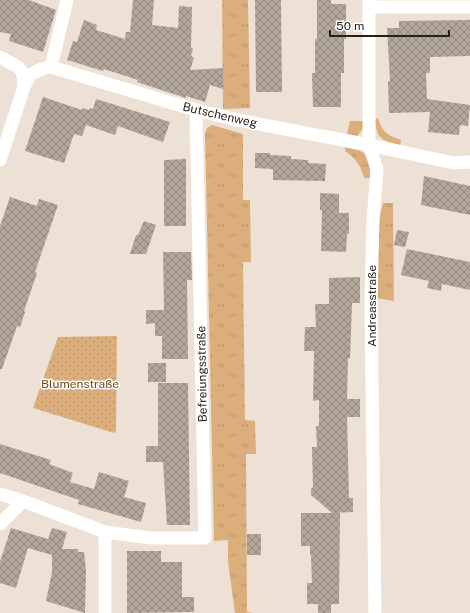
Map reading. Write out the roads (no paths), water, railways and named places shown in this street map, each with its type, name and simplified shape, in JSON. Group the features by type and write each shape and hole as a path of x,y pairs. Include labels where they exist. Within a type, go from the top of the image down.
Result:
{"street":[{"path":"0,160 24,87 30,75 41,69 51,67 68,0"},
{"path":"369,3 470,7"},
{"name":"Andreasstraße","path":"369,3 369,145 377,169 373,220 371,303 375,613"},
{"path":"0,57 18,67 23,73 24,87"},
{"name":"Butschenweg","path":"51,67 196,110 241,121 369,145 454,163 470,162"},
{"name":"Befreiungsstraße","path":"105,532 152,538 205,538 196,110"},
{"path":"0,494 23,501 105,532 105,613"},
{"path":"0,524 23,501"}],"park label":[{"name":"Blumenstraße","path":"80,384"}]}
